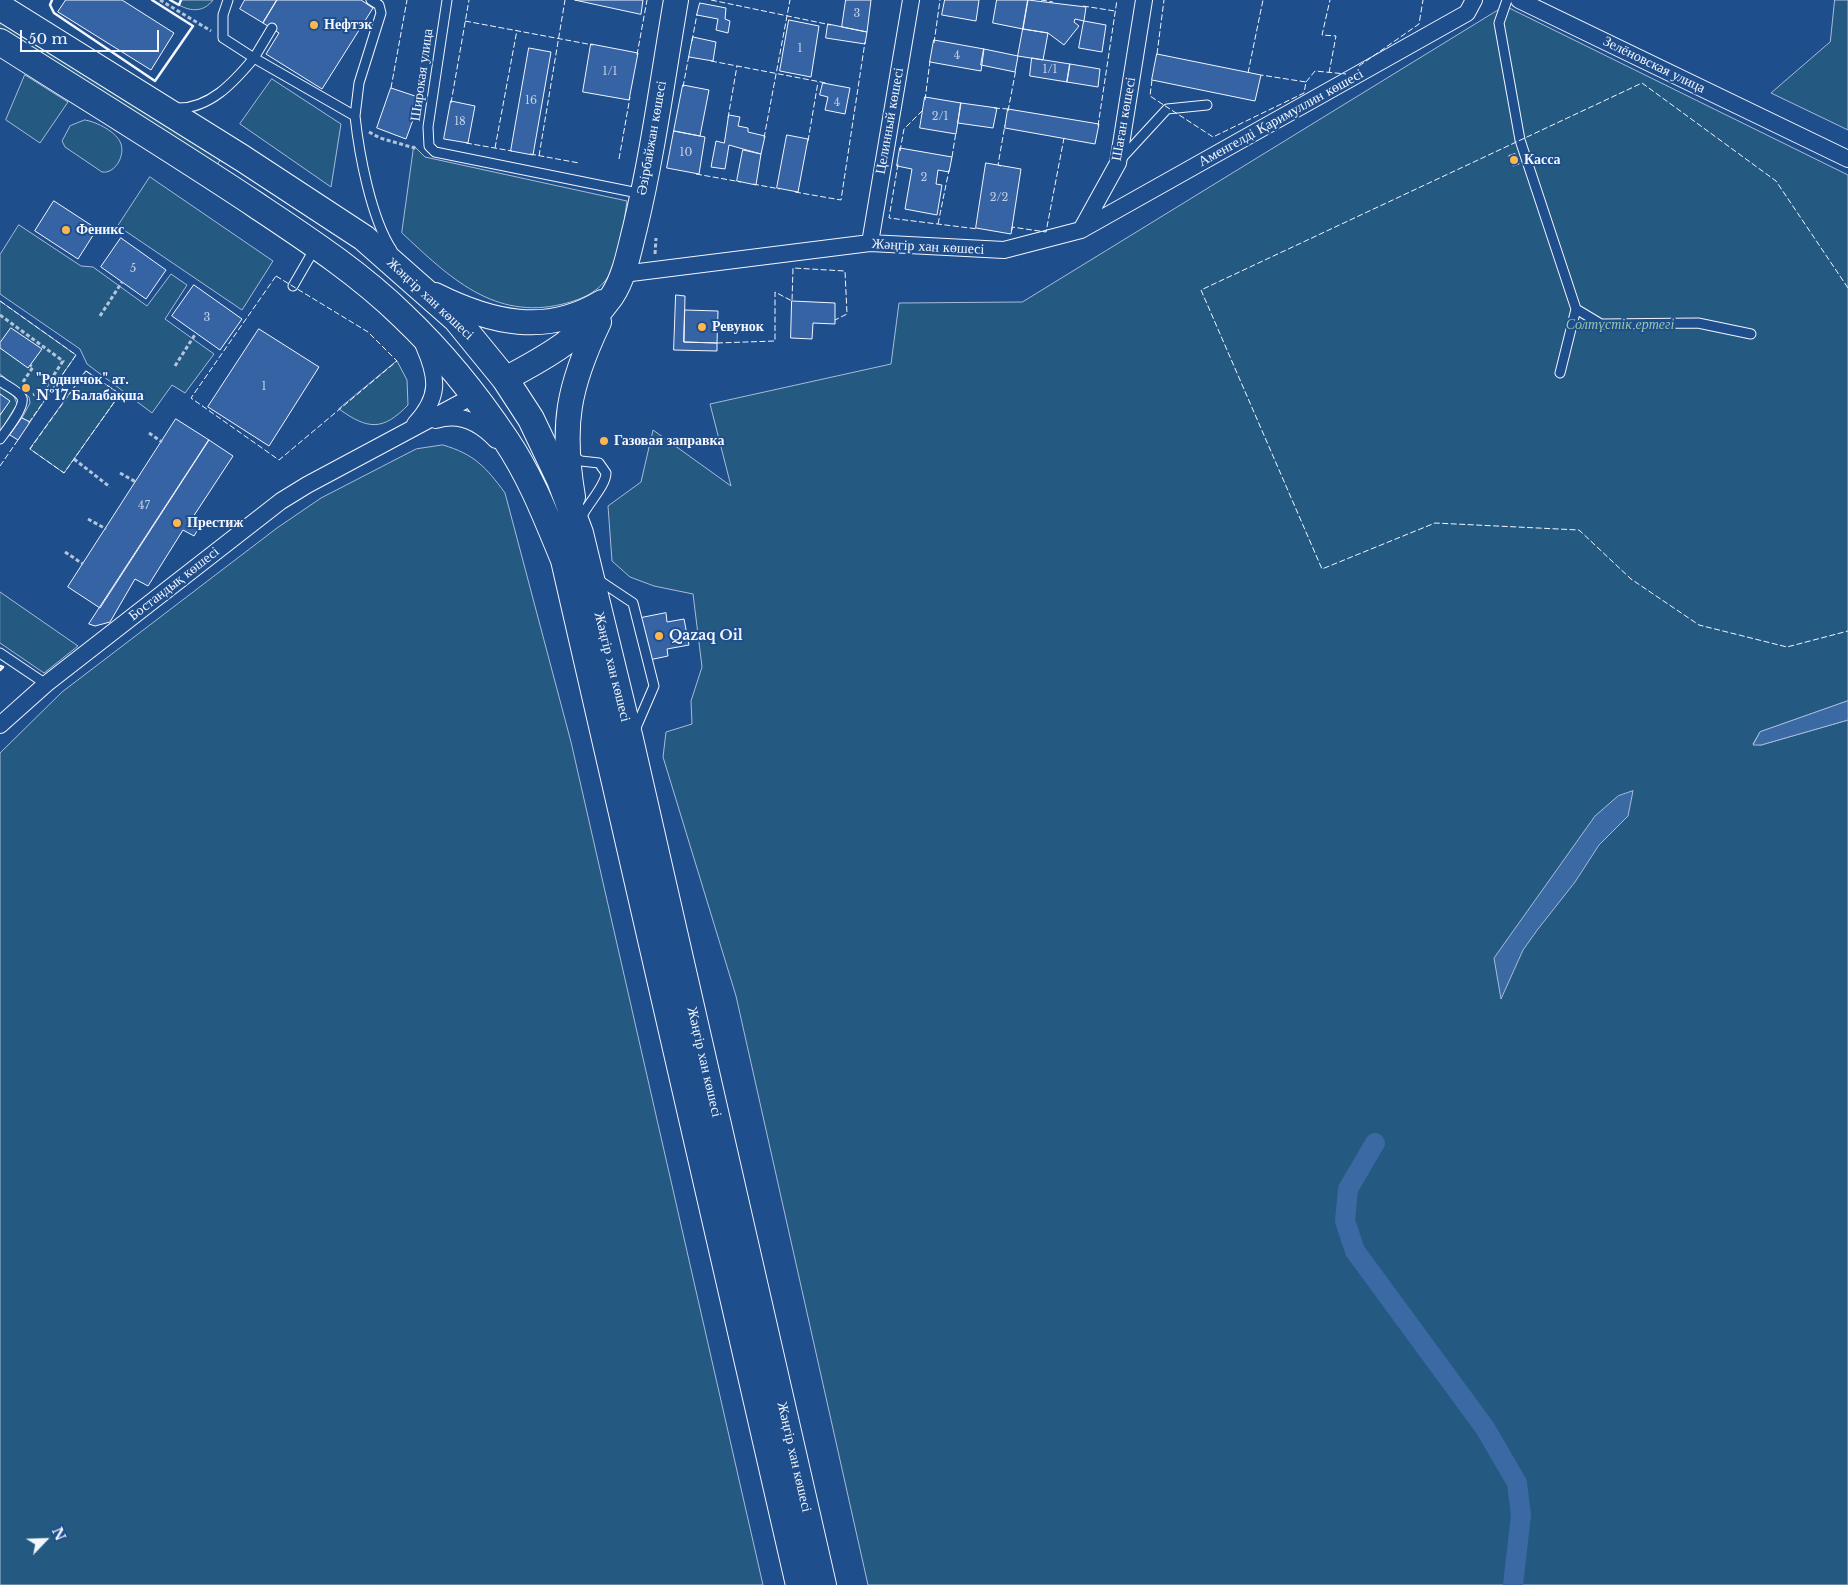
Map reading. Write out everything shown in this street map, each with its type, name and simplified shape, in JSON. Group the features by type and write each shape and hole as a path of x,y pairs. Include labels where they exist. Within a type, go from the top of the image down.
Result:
{"main road":[{"name":"Әзірбайжан көшесі","path":"612,295 623,274 643,194 676,0"},
{"name":"Жәңгір хан көшесі","path":"0,7 242,158 364,238 462,326 505,379 531,419 560,480 580,533 630,739 823,1585"},
{"name":"Жәңгір хан көшесі","path":"0,42 225,185 317,246 401,314 429,341 475,395 521,464 542,505 564,560 800,1585"},
{"path":"225,185 242,158"},
{"path":"414,282 469,310 512,322 534,324 577,314 612,295"},
{"path":"475,395 558,350 576,337 612,295"},
{"path":"580,533 568,467 567,441 571,394 584,356 612,295"}],"street":[{"name":"Целинный көшесі","path":"870,243 911,0"},
{"name":"Шаған көшесі","path":"1081,230 1118,163 1144,0"},
{"name":"Аменгелді Қаримуллин көшесі","path":"1081,230 1467,14 1474,0"},
{"name":"Зелёновская улица","path":"1520,0 1848,159"},
{"name":"Жәңгір хан көшесі","path":"623,274 870,243 1004,250 1081,230"},
{"path":"401,314 424,346 434,369 435,392 425,413 410,429"},
{"path":"410,429 475,395"},
{"path":"410,429 444,417 466,418 486,430 521,464"},
{"name":"Бостандық көшесі","path":"0,725 46,684 281,501 410,429"}],"lane":[{"path":"228,0 223,15 223,38 355,120"},
{"path":"371,0 379,5 381,13 359,83 355,120 358,148 388,245 414,282"},
{"name":"Широкая улица","path":"435,152 429,146 428,127 447,0"},
{"path":"1508,0 1498,22 1520,140 1576,309 1560,373"},
{"path":"161,108 181,109 197,105 227,88 254,58 272,28"},
{"path":"1118,163 1167,108 1207,105"},
{"path":"435,152 643,194"},
{"path":"293,286 317,246"},
{"path":"1576,309 1601,324 1698,323 1751,334"},
{"path":"0,381 19,396 22,407 0,439"},
{"path":"567,441 574,457 581,461 599,463 606,474 605,482 585,508 581,520 580,533"},
{"path":"588,572 633,603 654,686 630,739"},
{"path":"0,653 46,684"}],"path":[{"path":"160,0 223,38"},
{"path":"355,120 380,138 435,152"},
{"path":"100,316 122,282"},
{"path":"0,315 63,361 44,390 19,396"},
{"path":"175,366 196,333"},
{"path":"19,396 33,367 30,365"},
{"path":"149,433 162,442"},
{"path":"74,459 110,487"},
{"path":"120,472 136,482"},
{"path":"88,518 106,529"},
{"path":"65,552 83,564"}],"green space":[{"path":"181,0 213,0 206,7 193,10 179,5"},
{"path":"1835,0 1848,0 1848,130 1771,93 1830,42"},
{"name":"Солтүстік ертегі","path":"1505,6 1848,175 1848,701 1760,732 1753,744 1761,745 1848,720 1848,1585 868,1585 736,996 663,757 666,732 692,724 691,701 702,667 693,594 654,586 630,577 612,561 608,506 641,482 653,430 731,486 710,404 891,364 899,303 1022,302"},
{"path":"0,18 221,158 216,167 0,29"},
{"path":"25,75 68,102 40,143 6,120"},
{"path":"272,79 341,124 331,187 240,124"},
{"path":"85,120 106,128 115,135 121,144 122,154 118,163 107,172 102,172 65,147 62,141 70,126"},
{"path":"414,146 425,157 627,201 618,257 606,280 596,290 577,300 538,308 515,306 494,301 455,279 402,233"},
{"path":"150,177 273,261 242,310 118,226"},
{"path":"19,225 81,266 93,267 147,306 171,274 187,285 165,319 214,354 185,393 172,385 152,413 87,364 80,349 0,294 0,255"},
{"name":"\"Родничок\" ат. №17 Балабақша","path":"0,301 76,355 30,422 22,418 30,403 29,397 0,374"},
{"path":"397,361 407,380 408,405 391,420 375,425 367,424 358,421 339,409"},
{"path":"86,371 120,394 64,473 30,449"},
{"path":"0,386 14,396 17,404 0,432 0,415 9,401 0,394"},
{"path":"443,445 471,457 492,476 505,493 571,742 763,1585 0,1585 0,753 62,692 277,528 321,498 416,449"},
{"path":"0,592 78,646 44,673 0,643"}],"shaded area":[{"path":"1848,701 1848,720 1761,745 1753,745 1760,732"},
{"path":"1633,791 1628,816 1599,845 1575,882 1523,950 1501,999 1494,958 1595,816 1618,796"}],"building":[{"path":"66,0 122,0 174,33 151,70 58,12"},
{"path":"245,0 277,0 263,23 240,9"},
{"path":"277,0 361,0 373,8 322,89 266,54 279,33 263,23"},
{"path":"575,0 643,0 641,14"},
{"path":"846,0 871,0 867,32 842,27"},
{"path":"945,0 979,0 976,21 942,15"},
{"path":"997,0 1028,0 1023,29 993,23"},
{"path":"1028,0 1086,7 1084,21 1075,19 1074,22 1079,26 1064,45 1048,33 1023,29"},
{"path":"700,3 726,8 725,19 730,21 728,33 716,30 718,19 697,15"},
{"path":"789,20 819,26 811,77 780,71"},
{"path":"1084,21 1106,25 1102,52 1079,48"},
{"path":"828,24 867,32 865,44 826,38"},
{"path":"1023,29 1048,33 1043,60 1018,56"},
{"path":"693,37 716,42 713,61 689,57"},
{"path":"934,40 984,49 981,71 930,62"},
{"path":"591,44 638,53 629,100 583,92"},
{"path":"529,48 551,52 533,155 511,151"},
{"path":"984,49 1018,56 1015,72 981,65"},
{"path":"1157,54 1261,75 1255,101 1152,80"},
{"path":"1032,58 1070,64 1067,82 1030,76"},
{"path":"1070,64 1100,69 1098,87 1067,82"},
{"path":"823,83 850,88 845,114 825,110 828,97 820,95"},
{"path":"683,85 709,90 700,136 674,131"},
{"path":"391,88 421,98 406,139 377,128"},
{"path":"925,97 961,103 956,134 920,128"},
{"path":"451,101 475,106 468,143 444,139"},
{"path":"961,103 997,108 993,128 958,123"},
{"path":"1008,109 1099,124 1095,144 1005,128"},
{"path":"729,115 740,117 738,126 748,128 748,132 765,136 761,154 729,145 725,169 711,167 716,141 724,143"},
{"path":"674,131 705,137 699,174 667,168"},
{"path":"787,135 808,139 798,192 777,188"},
{"path":"900,148 952,157 949,172 938,170 936,184 942,185 937,215 905,209 912,169 897,166"},
{"path":"743,150 761,154 756,185 737,181"},
{"name":"Касса","path":"1515,154 1519,164 1513,166 1509,156"},
{"path":"986,163 1021,169 1011,234 976,228"},
{"name":"Феникс","path":"54,201 97,229 78,259 35,231"},
{"path":"121,238 166,270 146,299 101,267"},
{"path":"194,285 242,319 220,350 172,316"},
{"path":"676,295 685,296 684,342 717,343 717,351 674,350"},
{"path":"792,301 835,303 835,324 813,323 812,339 791,338"},
{"path":"685,310 718,311 717,343 684,342"},
{"path":"11,328 42,349 28,368 0,348 0,343"},
{"path":"259,329 319,367 269,446 208,407"},
{"path":"0,394 10,401 0,415"},
{"path":"22,418 30,422 18,440 10,435"},
{"path":"176,419 209,440 100,608 68,587"},
{"path":"209,440 233,456 193,517 202,523 194,536 183,530 148,586 135,579 110,622 95,626 89,624"},
{"path":"666,613 667,622 684,619 689,645 667,649 668,656 649,660 641,618"}],"waterway":[{"path":"1375,1143 1348,1189 1345,1221 1355,1251 1485,1428 1517,1483 1521,1515 1513,1585"}],"fence":[{"path":"391,88 407,0"},
{"path":"451,103 469,0"},
{"path":"539,156 565,0"},
{"path":"637,55 647,0"},
{"path":"711,0 831,25"},
{"path":"764,138 790,0"},
{"path":"934,43 940,0"},
{"path":"1041,0 1053,2"},
{"path":"1098,126 1117,0"},
{"path":"1157,54 1164,0"},
{"path":"1248,73 1263,0"},
{"path":"1329,73 1336,36 1322,35 1330,0"},
{"path":"1359,66 1419,24 1423,0"},
{"path":"1083,6 1115,11"},
{"path":"692,41 697,14"},
{"path":"465,21 593,45"},
{"path":"495,148 517,30"},
{"path":"795,192 841,200 865,42"},
{"path":"683,87 689,55"},
{"path":"711,61 826,83"},
{"path":"925,100 930,61"},
{"path":"728,118 737,66"},
{"path":"1008,111 1016,69"},
{"path":"1306,82 1315,71 1346,74"},
{"path":"1152,80 1150,96 1213,137 1304,93 1306,82 1261,75"},
{"path":"808,141 818,82"},
{"path":"1848,288 1776,181 1642,83 1201,290 1322,569 1435,523 1579,530 1631,579 1699,625 1787,647 1848,631"},
{"path":"619,159 630,97"},
{"path":"994,108 1008,109"},
{"path":"900,151 904,129 923,110"},
{"path":"1001,166 998,165 1005,125"},
{"path":"952,157 956,132"},
{"path":"1012,230 1012,227 1046,232 1064,138 1066,139"},
{"path":"466,143 512,151"},
{"path":"530,154 579,163"},
{"path":"898,164 889,218 978,229"},
{"path":"938,224 949,170"},
{"path":"696,174 741,182"},
{"path":"753,184 780,189"},
{"path":"717,343 775,341 775,292 792,301 793,268 845,271 847,314 835,320"},
{"path":"276,276 368,332 397,361 279,460 191,398 276,276"},
{"path":"0,301 76,355 28,424"},
{"path":"86,371 120,394 64,473 30,449 86,371"},
{"path":"0,466 20,437"}],"wall":[{"path":"52,0 50,5 54,13 155,81 193,26 152,0"},
{"path":"170,0 179,5 181,0"},
{"path":"0,666 3,667 0,670"}],"place":[{"name":"Нефтэк","path":"314,25"},
{"name":"Касса","path":"1514,160"},
{"name":"Феникс","path":"66,230"},
{"name":"Ревунок","path":"702,327"},
{"name":"\"Родничок\" ат. №17 Балабақша","path":"26,388"},
{"name":"Газовая заправка","path":"604,441"},
{"name":"Престиж","path":"177,523"},
{"name":"Qazaq Oil","path":"659,636"}]}
